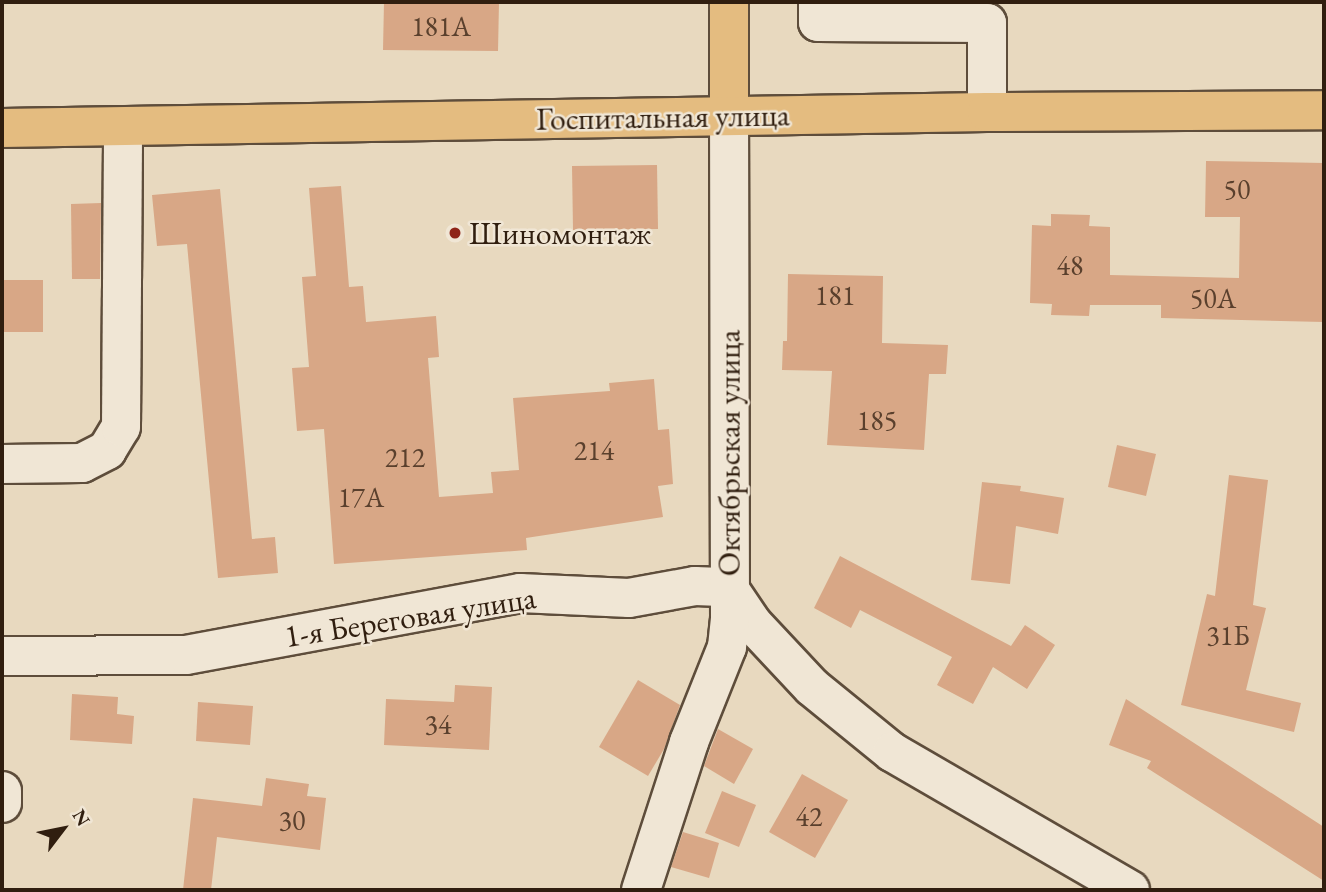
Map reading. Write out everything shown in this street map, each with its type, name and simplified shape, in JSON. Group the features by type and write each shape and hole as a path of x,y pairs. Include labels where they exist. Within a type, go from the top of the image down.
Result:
{"main road":[{"name":"Октябрьская улица","path":"729,2 729,116"},
{"name":"Госпитальная улица","path":"2,128 987,112 1324,110"}],"street":[{"path":"818,2 818,22 987,23 987,112"},
{"name":"Октябрьская улица","path":"641,890 689,742 727,647 729,116"},
{"path":"2,464 82,463 107,450 121,427 123,127"},
{"name":"1-я Береговая улица","path":"2,656 186,655 520,593 629,598 695,586 728,587"},
{"path":"728,587 753,624 812,687 892,752 1130,890"},
{"path":"2,791 2,803"}],"building":[{"path":"384,2 499,2 498,51 383,50"},
{"path":"1206,161 1324,163 1324,322 1161,318 1161,305 1090,305 1089,316 1051,315 1052,304 1030,303 1032,225 1051,226 1051,214 1090,215 1089,226 1110,227 1110,275 1239,278 1240,217 1205,217"},
{"path":"657,165 658,229 573,230 572,166"},
{"path":"341,186 349,287 363,286 366,322 436,316 439,357 428,358 439,497 493,493 491,472 519,470 513,398 610,391 609,383 654,379 658,430 669,429 673,484 658,486 663,517 526,538 527,550 334,564 324,429 297,431 292,368 309,367 302,277 316,276 309,188"},
{"path":"220,189 252,539 275,537 278,573 218,578 187,244 157,246 152,195"},
{"path":"101,203 100,279 72,279 71,204"},
{"path":"788,274 883,276 882,343 948,345 946,374 929,374 924,450 827,445 832,371 782,370 783,341 787,341"},
{"path":"2,280 43,280 43,332 2,332"},
{"path":"1117,445 1156,454 1146,496 1108,487"},
{"path":"1229,475 1268,480 1253,605 1266,608 1246,690 1301,703 1294,732 1181,705 1207,594 1215,596"},
{"path":"982,482 1021,486 1020,491 1064,498 1058,534 1016,526 1010,584 971,580"},
{"path":"840,556 1011,646 1025,625 1055,645 1027,689 993,667 973,704 937,685 952,657 860,610 851,628 814,608"},
{"path":"638,680 680,705 664,749 648,776 599,747"},
{"path":"455,685 492,687 489,750 384,745 386,699 454,702"},
{"path":"72,694 118,697 117,714 134,716 132,744 70,740"},
{"path":"1126,699 1324,827 1324,881 1147,768 1151,761 1109,745"},
{"path":"198,702 253,706 250,745 196,741"},
{"path":"718,729 753,749 734,784 704,766"},
{"path":"802,774 848,800 815,858 769,832"},
{"path":"266,778 309,784 307,796 326,798 320,850 217,837 211,890 183,890 193,798 262,806"},
{"path":"722,791 756,805 739,847 705,833"},
{"path":"683,832 719,843 709,878 671,867"}],"place":[{"name":"Шиномонтаж","path":"455,233"}]}
